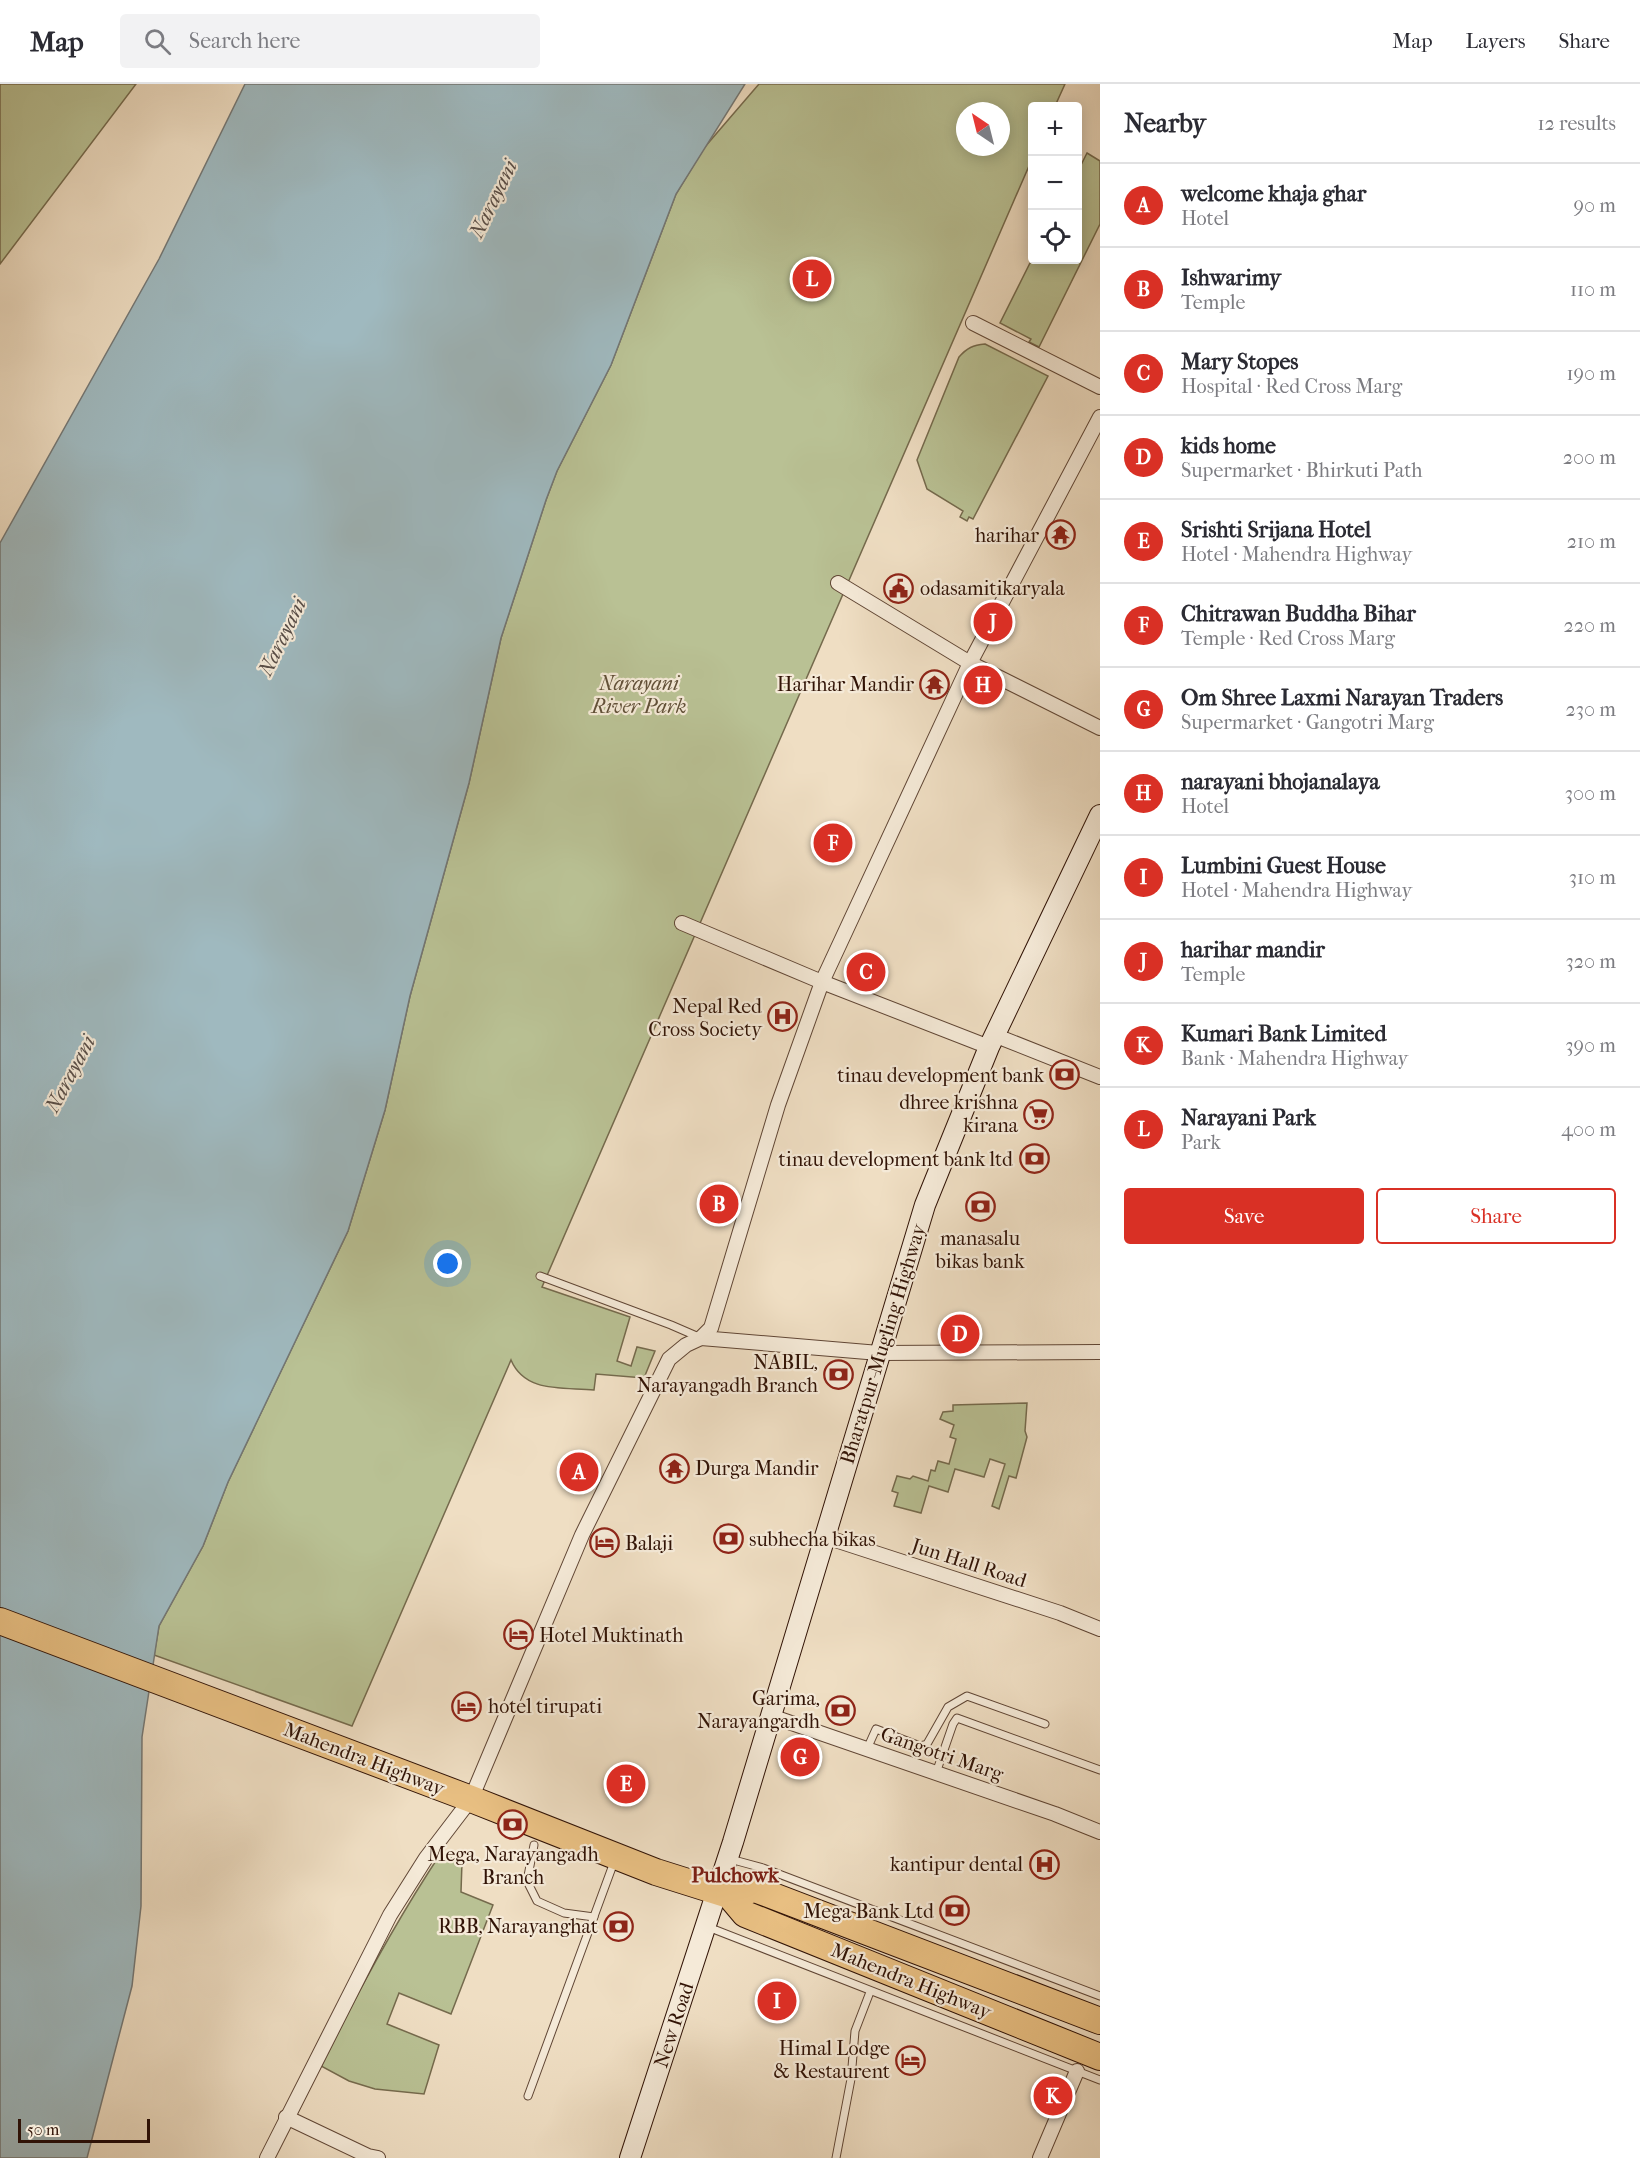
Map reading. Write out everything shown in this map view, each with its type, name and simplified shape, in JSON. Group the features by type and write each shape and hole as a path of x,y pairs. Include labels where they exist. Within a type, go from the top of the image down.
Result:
{"highway":[{"name":"Mahendra Highway","path":"0,1621 616,1856 723,1893 745,1914 1100,2057"},
{"name":"Mahendra Highway","path":"723,1893 754,1889 771,1894 1100,2021"}],"main road":[{"name":"Bharatpur-Mugling Highway","path":"723,1893 728,1858 925,1205 991,1041 1100,815"},
{"name":"New Road","path":"630,2158 705,1926 723,1893"}],"street":[{"path":"973,323 1100,387"},
{"path":"267,2158 390,1915 426,1858 471,1799 582,1535 669,1359 686,1345 701,1338 711,1328 778,1105 822,982 970,663 1100,417"},
{"path":"838,583 970,663 1100,728"},
{"path":"682,923 822,982 1100,1077"},
{"path":"701,1338 879,1353 1100,1352"},
{"name":"Jun Hall Road","path":"826,1537 1060,1613 1100,1629"},
{"name":"Gangotri Marg","path":"771,1716 1055,1814 1100,1832"},
{"path":"1040,2158 1077,2071"},
{"path":"286,2117 368,2156 378,2158"}],"lane":[{"path":"540,1276 701,1338"},
{"path":"867,1749 876,1730 920,1746 927,1743 948,1707 967,1696 1045,1724"},
{"path":"936,1773 957,1718 1100,1770"},
{"path":"534,1845 527,1881 537,1901 564,1913 594,1917"},
{"path":"528,2096 616,1856"},
{"path":"728,1858 785,1877 1100,1996"},
{"path":"705,1926 1100,2080"},
{"path":"836,2158 850,2079 855,2031 870,1992"}],"green space":[{"path":"0,84 136,84 0,264"},
{"name":"Narayani River Park","path":"759,84 1065,84 1057,102 1028,102 1028,168 542,1287 630,1317 617,1361 631,1366 637,1347 655,1351 644,1378 596,1374 594,1390 557,1388 525,1378 517,1371 511,1360 352,1726 154,1655 159,1626 203,1546 228,1482 348,1231 385,1110 410,996 469,783 501,638 557,471 611,365 676,194 704,148"},
{"path":"1087,153 1100,161 1100,224 1082,260 1082,210 1082,163"},
{"path":"1030,264 1080,264 1039,347 1029,342 1031,339 1000,323"},
{"path":"985,344 1048,376 973,519 969,517 967,521 960,517 963,511 927,489 917,460 959,357 977,345"},
{"path":"1027,1403 1025,1431 1027,1437 1016,1478 1009,1476 999,1509 992,1506 1005,1464 990,1459 984,1477 955,1469 948,1492 929,1486 921,1513 894,1506 898,1493 892,1491 897,1476 910,1479 913,1476 928,1481 931,1470 935,1471 938,1461 949,1464 956,1439 950,1437 954,1425 940,1419 943,1412 953,1411 953,1405"},
{"path":"441,1853 462,1862 461,1892 493,1905 451,2014 399,1993 387,2024 439,2045 424,2094 375,2089 349,2081 321,2066 378,1958"}],"water":[{"name":"Narayani","path":"245,84 745,84 676,194 611,365 557,471 501,638 469,783 410,996 385,1110 348,1231 228,1482 203,1546 159,1626 142,1737 141,1906 132,1986 87,2158 0,2158 0,543 159,259"}],"place":[{"name":"Narayani Park","path":"812,279"},
{"name":"harihar","path":"1060,535"},
{"name":"odasamitikaryala","path":"899,588"},
{"name":"harihar mandir","path":"993,622"},
{"name":"Harihar Mandir","path":"935,684"},
{"name":"narayani bhojanalaya","path":"983,685"},
{"name":"Chitrawan Buddha Bihar","path":"833,843"},
{"name":"Mary Stopes","path":"866,972"},
{"name":"Nepal Red Cross Society","path":"783,1017"},
{"name":"tinau development bank","path":"1065,1075"},
{"name":"dhree krishna kirana","path":"1039,1114"},
{"name":"tinau development bank ltd","path":"1034,1159"},
{"name":"Ishwarimy","path":"719,1204"},
{"name":"manasalu bikas bank","path":"980,1207"},
{"name":"kids home","path":"960,1334"},
{"name":"NABIL, Narayangadh Branch","path":"839,1374"},
{"name":"Durga Mandir","path":"674,1468"},
{"name":"welcome khaja ghar","path":"579,1472"},
{"name":"subhecha bikas","path":"728,1539"},
{"name":"Balaji","path":"604,1543"},
{"name":"Hotel Muktinath","path":"518,1635"},
{"name":"hotel tirupati","path":"467,1706"},
{"name":"Garima, Narayangardh","path":"841,1710"},
{"name":"Om Shree Laxmi Narayan Traders","path":"800,1757"},
{"name":"Srishti Srijana Hotel","path":"626,1784"},
{"name":"Mega, Narayangadh Branch","path":"513,1824"},
{"name":"kantipur dental","path":"1044,1864"},
{"name":"Mega Bank Ltd","path":"955,1911"},
{"name":"RBB, Narayanghat","path":"619,1926"},
{"name":"Lumbini Guest House","path":"777,2001"},
{"name":"Himal Lodge & Restaurent","path":"911,2060"},
{"name":"Kumari Bank Limited","path":"1053,2096"}],"district":[{"name":"Pulchowk","path":"735,1875"}]}
